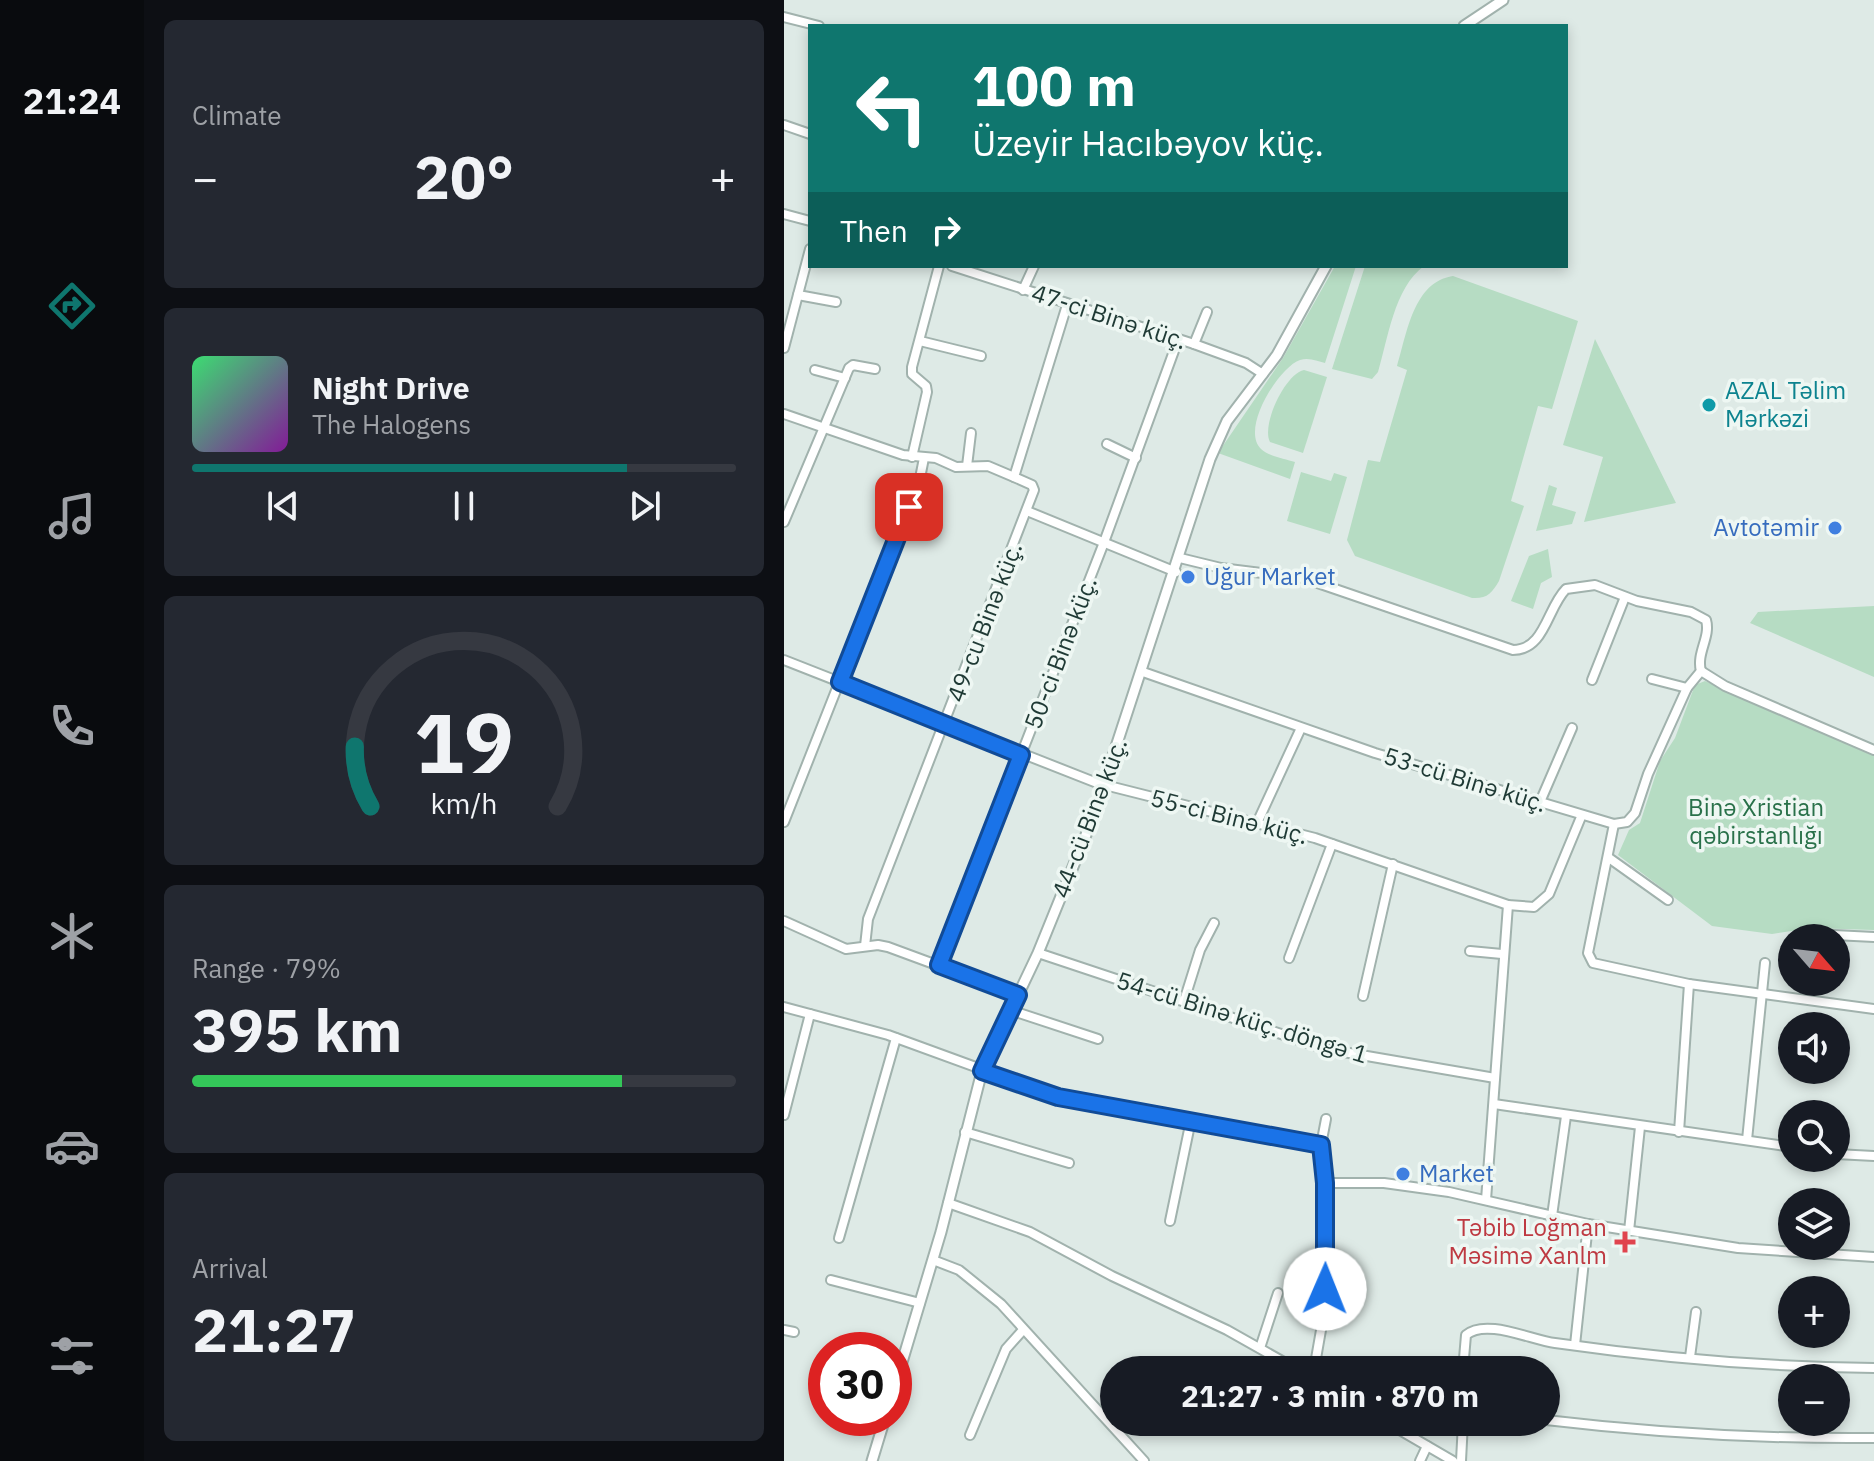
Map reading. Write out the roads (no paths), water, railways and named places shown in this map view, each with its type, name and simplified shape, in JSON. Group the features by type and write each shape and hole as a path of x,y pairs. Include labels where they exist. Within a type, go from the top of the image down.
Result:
{"street":[{"path":"1467,24 1503,0"},
{"path":"784,17 811,24"},
{"path":"784,125 808,133"},
{"path":"784,214 808,220"},
{"path":"784,348 808,257"},
{"path":"912,457 927,392 926,386 912,374 938,268"},
{"name":"47-ci Binə küç.","path":"958,268 1194,344 1246,363 1263,374"},
{"path":"1023,290 1033,268"},
{"name":"44-cü Binə küç.","path":"911,1332 982,1071 1038,953 1105,785 1221,434 1295,326 1325,268"},
{"path":"798,295 836,302"},
{"path":"784,414 912,457 967,466 988,466 1014,477 1067,305"},
{"path":"1194,344 1207,312"},
{"name":"50-ci Binə küç.","path":"939,965 1103,545 1178,340"},
{"path":"920,341 981,356"},
{"path":"784,522 845,378 853,365 875,369"},
{"path":"815,370 845,378"},
{"path":"967,466 971,433"},
{"path":"1107,444 1136,458"},
{"path":"784,822 920,478 924,458"},
{"name":"49-cu Binə küç.","path":"865,946 868,919 1027,511 1034,487 1014,477"},
{"path":"1027,511 1103,545 1176,572"},
{"path":"1180,558 1221,568 1303,578 1513,650 1523,650 1535,643 1555,602 1566,589 1595,585 1625,597 1691,612 1706,620 1708,631 1700,656 1701,671 1687,688 1648,774 1635,813 1627,822 1614,824 1589,958 1597,964 1689,984 1874,1009"},
{"path":"1592,680 1625,597"},
{"name":"55-ci Binə küç.","path":"784,660 1021,755 1105,785 1332,844 1508,905"},
{"path":"1701,671 1725,686 1874,750"},
{"name":"53-cü Binə küç.","path":"1143,672 1301,728 1581,817 1614,824"},
{"path":"1652,679 1687,688"},
{"path":"1257,823 1301,728"},
{"path":"1540,802 1572,728"},
{"path":"1486,1200 1508,905 1534,907 1549,894 1581,817"},
{"path":"1289,958 1332,844"},
{"path":"1609,858 1668,900"},
{"path":"1363,996 1393,864"},
{"path":"784,921 846,949 888,947 1018,995"},
{"path":"1184,1001 1200,950 1214,923"},
{"path":"1850,936 1874,937"},
{"path":"1470,951 1502,954"},
{"name":"54-cü Binə küç. döngə 1","path":"1038,953 1326,1049 1495,1078"},
{"path":"1747,1140 1765,963"},
{"path":"1679,1132 1689,984"},
{"path":"784,1007 896,1038 1058,1097 1321,1145"},
{"path":"1010,1010 1098,1039"},
{"path":"784,1115 810,1014"},
{"path":"839,1238 896,1038"},
{"path":"1494,1104 1778,1145"},
{"path":"1552,1216 1566,1116"},
{"path":"1316,1356 1324,1313 1325,1183 1321,1145 1326,1119"},
{"path":"1170,1221 1191,1120"},
{"path":"1629,1231 1640,1127"},
{"path":"965,1132 1069,1163"},
{"path":"1850,1155 1874,1156"},
{"path":"1325,1183 1384,1183 1486,1200 1629,1231 1790,1253 1874,1257"},
{"path":"948,1203 1030,1232 1274,1356"},
{"path":"1575,1345 1588,1224"},
{"path":"933,1260 959,1270 981,1285 1144,1461"},
{"path":"831,1280 920,1303"},
{"path":"1260,1348 1278,1293"},
{"path":"1690,1357 1696,1312"},
{"path":"1464,1356 1466,1335 1472,1330 1484,1328 1575,1345 1690,1357 1874,1368"},
{"path":"970,1435 1006,1349 1023,1330"},
{"path":"1560,1421 1816,1440 1874,1438"},
{"path":"872,1461 880,1436"},
{"path":"1410,1436 1453,1461"},
{"path":"1461,1461 1462,1436"},
{"path":"1420,1461 1427,1446"}],"place":[{"name":"AZAL Təlim Mərkəzi","path":"1709,405"},
{"name":"Avtotəmir","path":"1835,528"},
{"name":"Uğur Market","path":"1188,577"},
{"name":"Market","path":"1403,1174"},
{"name":"Təbib Loğman Məsimə Xanlm","path":"1625,1242"}],"park label":[{"name":"Binə Xristian qəbirstanlığı","path":"1756,822"}]}
